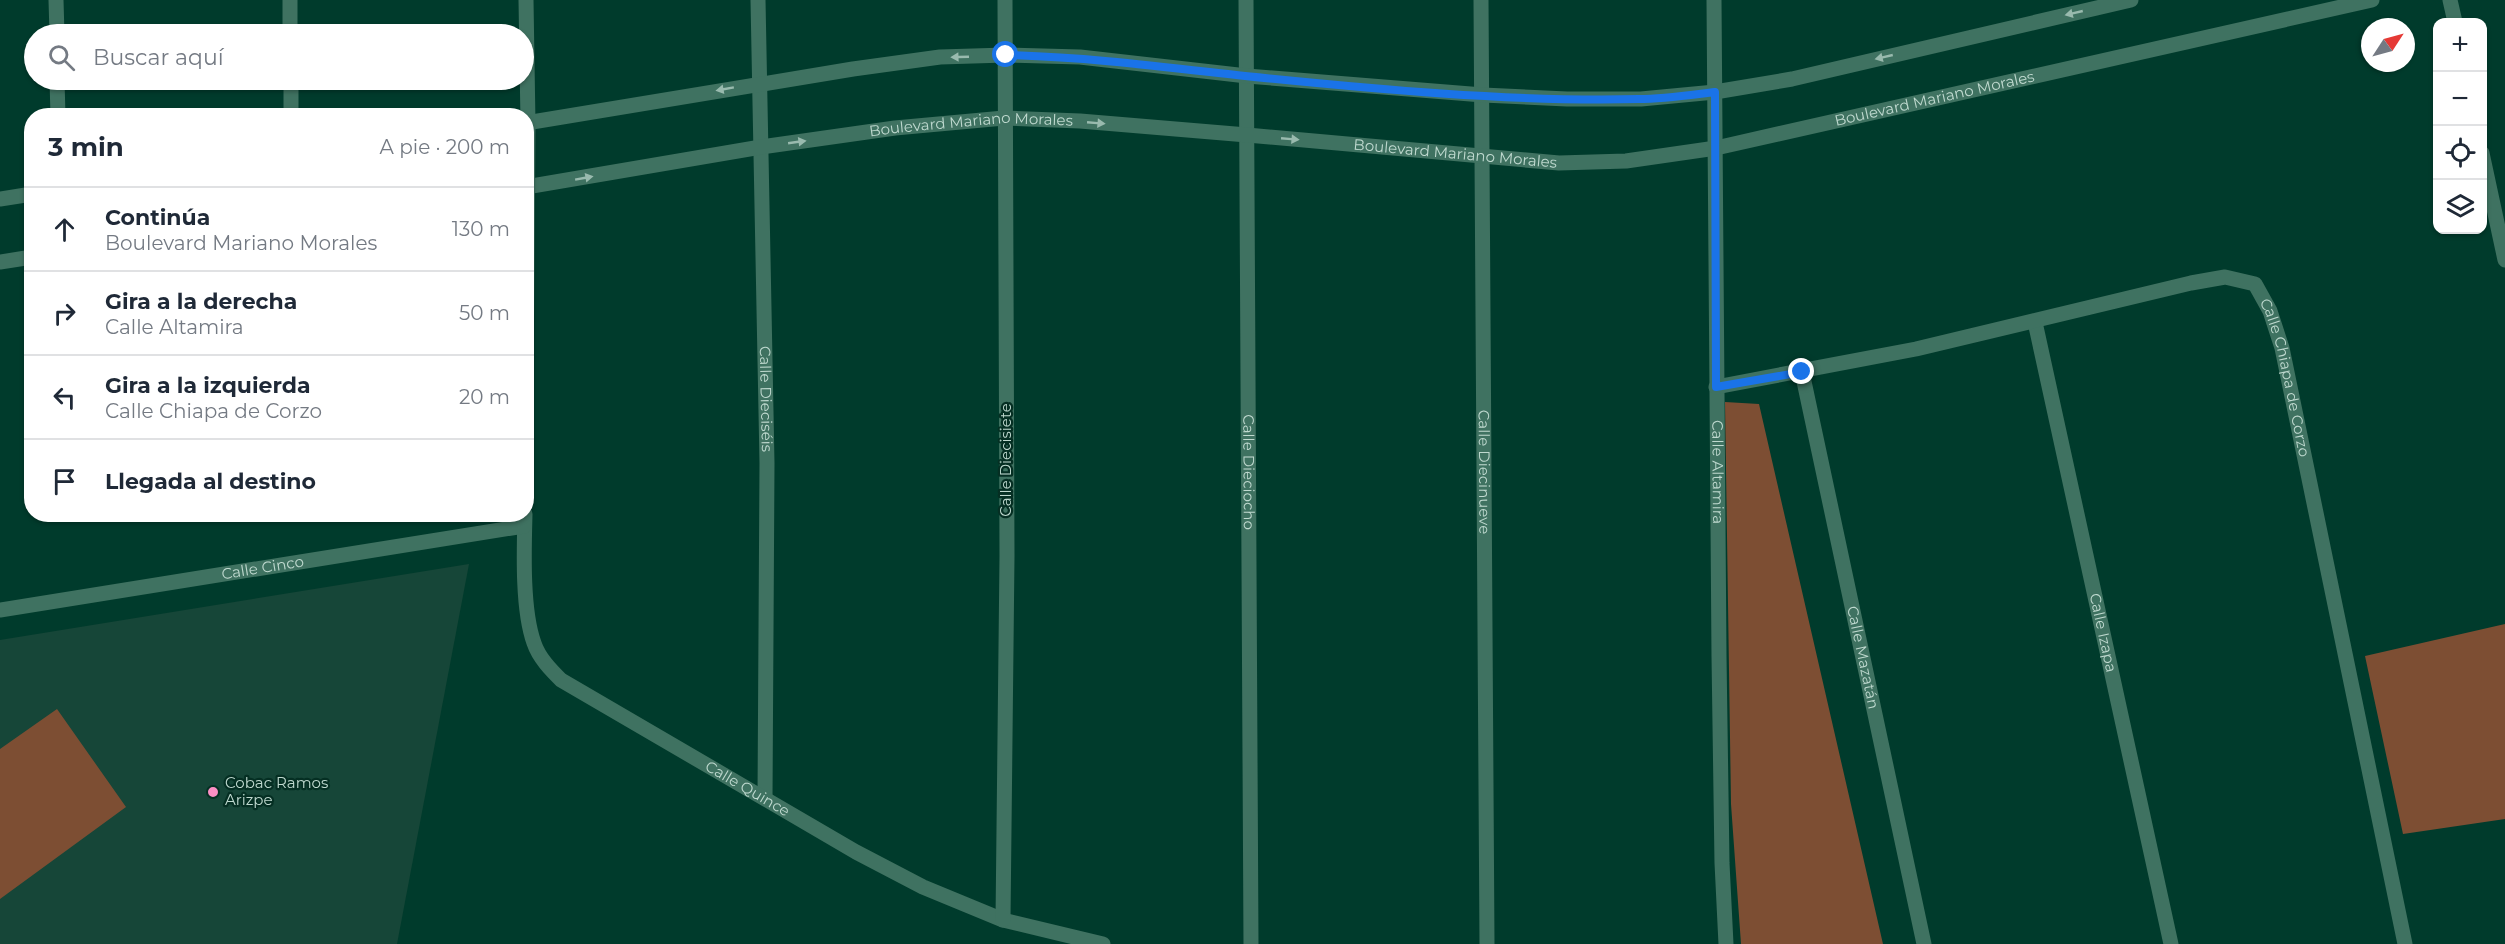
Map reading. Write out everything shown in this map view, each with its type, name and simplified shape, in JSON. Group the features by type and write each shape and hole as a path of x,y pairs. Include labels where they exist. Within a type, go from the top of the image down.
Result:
{"street":[{"path":"56,0 57,24"},
{"path":"290,0 290,24"},
{"path":"526,0 526,24"},
{"name":"Calle Dieciséis","path":"758,0 767,463 765,798"},
{"name":"Calle Diecisiete","path":"1003,920 1006,556 1005,0"},
{"name":"Calle Dieciocho","path":"1246,0 1251,944"},
{"name":"Calle Diecinueve","path":"1481,0 1487,944"},
{"name":"Calle Altamira","path":"1714,0 1722,863 1726,944"},
{"path":"534,122 759,84 940,57 1006,55 1080,57 1247,76 1483,95 1567,99 1641,99 1715,92 1792,79 2131,0"},
{"name":"Boulevard Mariano Morales","path":"534,186 761,147 895,128 1004,118 1080,121 1559,163 1615,161 1716,148 2372,0"},
{"path":"2450,0 2454,18"},
{"path":"57,90 58,108"},
{"path":"291,90 291,108"},
{"path":"527,90 527,108"},
{"path":"2487,170 2501,217 2505,260"},
{"path":"0,199 24,195"},
{"path":"0,262 24,258"},
{"name":"Calle Chiapa de Corzo","path":"1716,387 1802,372 2035,322 2191,283 2225,277 2255,284 2270,311 2282,348 2404,944"},
{"name":"Calle Izapa","path":"2035,322 2171,944"},
{"name":"Calle Mazatán","path":"1802,372 1924,944"},
{"name":"Calle Cinco","path":"0,610 512,522"},
{"name":"Calle Quince","path":"524,522 527,612 534,644 546,664 561,680 584,696 856,852 913,882 1003,920 1103,944"}],"shaded area":[{"path":"1725,402 1759,404 1883,944 1741,944 1731,804"},
{"name":"Cobac Ramos Arizpe","path":"469,564 397,944 0,944 0,640"},
{"path":"2505,624 2505,819 2403,834 2365,656"},
{"path":"57,709 126,807 0,899 0,749"}],"place":[{"name":"Cobac Ramos Arizpe","path":"213,792"}],"route":[{"path":"1006,55 1080,57 1247,76 1483,95 1567,99 1641,99 1715,92 1716,387 1802,372"}]}
